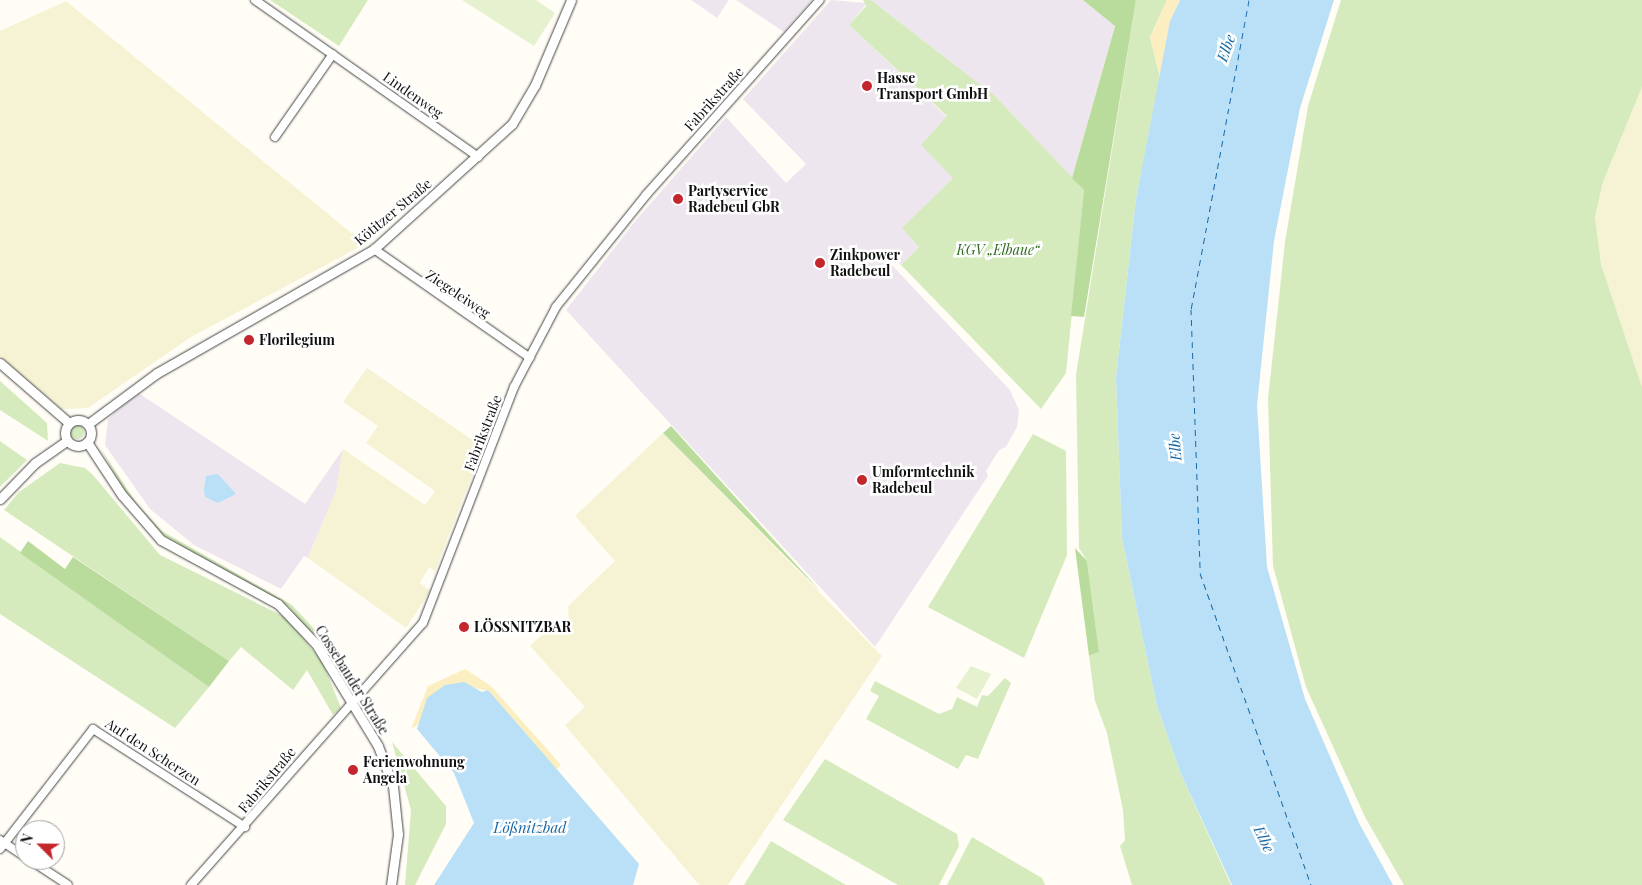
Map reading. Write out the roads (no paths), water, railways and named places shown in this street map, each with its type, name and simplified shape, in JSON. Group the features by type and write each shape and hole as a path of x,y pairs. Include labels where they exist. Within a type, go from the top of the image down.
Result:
{"street":[{"name":"Lindenweg","path":"255,0 478,156"},
{"name":"Kötitzer Straße","path":"88,424 156,373 374,249 478,156 527,102 571,0"},
{"name":"Fabrikstraße","path":"191,885 245,827 353,704 429,612 530,358 556,307 604,246 820,0"},
{"path":"275,137 333,54"},
{"name":"Ziegeleiweg","path":"374,249 530,358"},
{"path":"0,364 69,423"},
{"path":"78,420 88,424 91,431 87,442 78,446 67,441 65,430 69,423 78,420"},
{"path":"0,499 36,463 67,441"},
{"name":"Cossebauder Straße","path":"87,442 122,495 161,540 196,563 263,594 292,615 316,644 378,746 393,786 398,834 391,885"},
{"name":"Auf den Scherzen","path":"2,844 93,729 245,827"},
{"path":"2,844 15,851"},
{"path":"45,870 68,885"}],"water":[{"name":"Elbe","path":"1180,0 1334,0 1300,108 1274,241 1257,405 1267,567 1305,699 1359,823 1393,885 1232,885 1181,774 1157,706 1122,538 1116,377 1136,199 1170,21"},
{"path":"218,474 236,494 218,503 205,497 204,490 206,476"},
{"name":"Lößnitzbad","path":"464,682 482,692 488,690 639,864 633,885 434,885 474,823 454,773 417,729 427,698 445,685"}],"place":[{"name":"Hasse Transport GmbH","path":"867,86"},
{"name":"Partyservice Radebeul GbR","path":"678,199"},
{"name":"Zinkpower Radebeul","path":"820,263"},
{"name":"Florilegium","path":"249,340"},
{"name":"Umformtechnik Radebeul","path":"862,480"},
{"name":"LÖSSNITZBAR","path":"464,627"},
{"name":"Ferienwohnung Angela","path":"353,770"}],"park label":[{"name":"KGV „Elbaue“","path":"998,250"}]}
